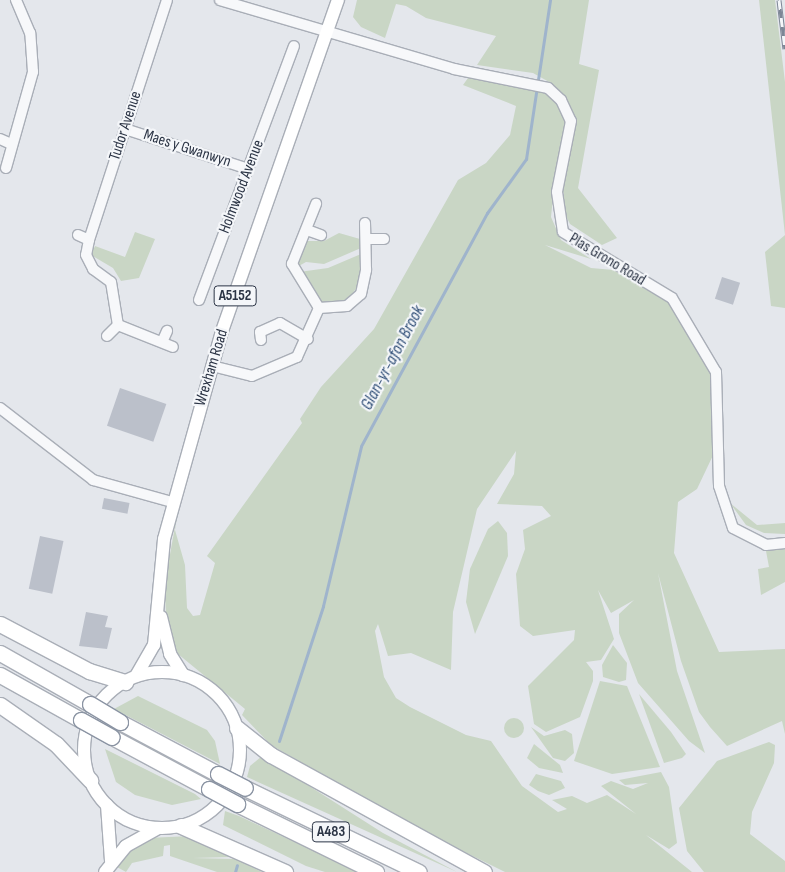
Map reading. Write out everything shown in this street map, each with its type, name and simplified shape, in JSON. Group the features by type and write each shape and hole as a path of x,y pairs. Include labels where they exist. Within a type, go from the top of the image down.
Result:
{"highway":[{"path":"0,624 88,671 131,679"},
{"name":"A483","path":"0,653 120,722 218,774 419,872"},
{"name":"A483","path":"0,674 236,804 376,872"},
{"path":"0,705 56,744 90,780"},
{"path":"237,728 271,755 484,872"},
{"path":"181,826 286,872"}],"main road":[{"name":"Wrexham Road","path":"131,679 151,654 164,539 172,502 212,366 338,0"},
{"name":"Wrexham Road","path":"158,600 166,642 183,675"},
{"path":"183,675 207,686 219,698 237,728 240,752 231,785 204,816 181,826 158,828 131,822 107,805 90,780 85,762 89,724 109,693 131,679 183,675"},
{"path":"107,805 108,867"},
{"path":"108,867 126,846 158,828"}],"street":[{"path":"6,168 11,144 33,72 30,32 16,0"},
{"name":"Tudor Avenue","path":"89,240 167,0"},
{"name":"Plas Grono Road","path":"220,0 326,34 545,87 561,100 571,121 557,192 563,232 672,298 716,372 720,486 733,528 766,545 785,543"},
{"name":"Holmwood Avenue","path":"198,300 248,168 289,76 294,46"},
{"name":"Maes y Gwanwyn","path":"125,129 248,168"},
{"path":"0,139 11,144"},
{"path":"316,204 292,264 319,308"},
{"path":"319,308 347,306 361,294 366,239 365,223"},
{"path":"307,230 321,236"},
{"path":"78,235 89,240 86,254 93,269 111,282 118,325"},
{"path":"366,239 384,238"},
{"path":"212,366 252,376 283,367 297,357 308,339 319,308"},
{"path":"261,340 260,332 280,323 308,339"},
{"path":"118,325 165,336 173,347"},
{"path":"107,336 118,325"},
{"path":"0,408 94,480 172,502"}],"green space":[{"path":"357,0 589,0 579,64 599,70 578,188 617,238 602,245 570,224 563,210 564,193 554,188 551,217 561,240 591,259 545,245 591,268 614,270 669,302 712,373 716,449 697,489 678,502 674,553 719,652 785,649 785,734 782,721 727,746 710,727 699,712 681,661 658,573 677,671 705,753 689,741 638,683 619,633 619,614 634,600 611,613 598,590 614,639 601,660 586,662 593,671 593,681 580,717 546,732 534,724 528,686 574,640 575,630 533,636 520,626 516,574 525,549 523,530 551,516 542,506 497,504 514,474 516,451 477,509 453,612 451,670 411,653 388,656 378,624 375,631 384,677 396,698 410,707 466,735 491,741 522,786 558,812 567,809 552,800 572,796 587,803 607,795 636,814 601,786 611,781 633,789 648,783 625,785 619,780 661,772 669,787 677,843 669,849 646,835 692,872 505,872 410,825 271,745 242,715 245,709 178,654 167,624 164,587 179,505 175,530 185,565 187,608 193,616 200,615 215,563 207,556 302,423 300,419 321,387 374,329 458,180 486,163 510,135 516,106 463,85 468,78 481,79 544,92 551,83 533,73 477,65 496,36 426,18 406,6 396,4 385,38 361,27 353,17"},
{"path":"759,0 775,0 785,82 785,235"},
{"path":"135,232 155,239 139,278 121,281 113,268 91,255 95,246 125,257"},
{"path":"339,233 360,239 361,248 324,264 306,262 297,267 306,241 324,241"},
{"path":"785,235 785,308 771,306 765,252"},
{"path":"361,254 360,283 347,301 321,302 299,272 328,268"},
{"path":"730,503 757,525 785,523 785,534 764,533 746,525"},
{"path":"498,521 507,533 508,556 475,634 466,602 470,569 488,529"},
{"path":"785,549 785,582 761,595 758,569 769,567 766,551"},
{"path":"613,645 627,663 626,680 619,682 603,677 602,665"},
{"path":"600,681 627,686 660,767 612,774 574,761"},
{"path":"639,694 671,732 686,754 682,758 664,763"},
{"path":"138,696 207,730 215,741 220,764 114,709"},
{"path":"510,718 518,718 524,724 524,732 518,738 510,738 504,732 504,724"},
{"path":"531,727 544,736 565,730 572,734 574,753 565,761 553,758"},
{"path":"769,742 775,745 774,763 752,812 750,834 785,861 785,872 704,872 687,851 679,808 717,761"},
{"path":"534,744 560,765 563,773 539,768 527,758"},
{"path":"105,749 195,794 201,799 172,805 135,795 116,782"},
{"path":"262,756 383,833 457,872 247,777 250,766"},
{"path":"536,774 561,781 565,788 549,795 538,791 529,785"},
{"path":"225,811 359,872 325,872 306,866 223,825"},
{"path":"190,836 231,857 193,858 236,859 262,872 217,872 170,856 170,845 164,846 163,856 132,863 126,872 117,867 126,850 148,838"}],"building":[{"path":"722,277 740,283 733,305 715,299"},
{"path":"120,388 166,404 153,442 107,426"},
{"path":"104,498 130,503 127,514 102,509"},
{"path":"40,536 63,541 52,594 29,589"},
{"path":"86,612 108,616 105,627 112,628 107,649 79,646"}],"waterway":[{"name":"Glan-yr-afon Brook","path":"279,741 323,606 361,446 487,213 526,159 550,0"},
{"path":"235,872 237,865"}],"railway":[{"path":"779,0 785,49"}]}
